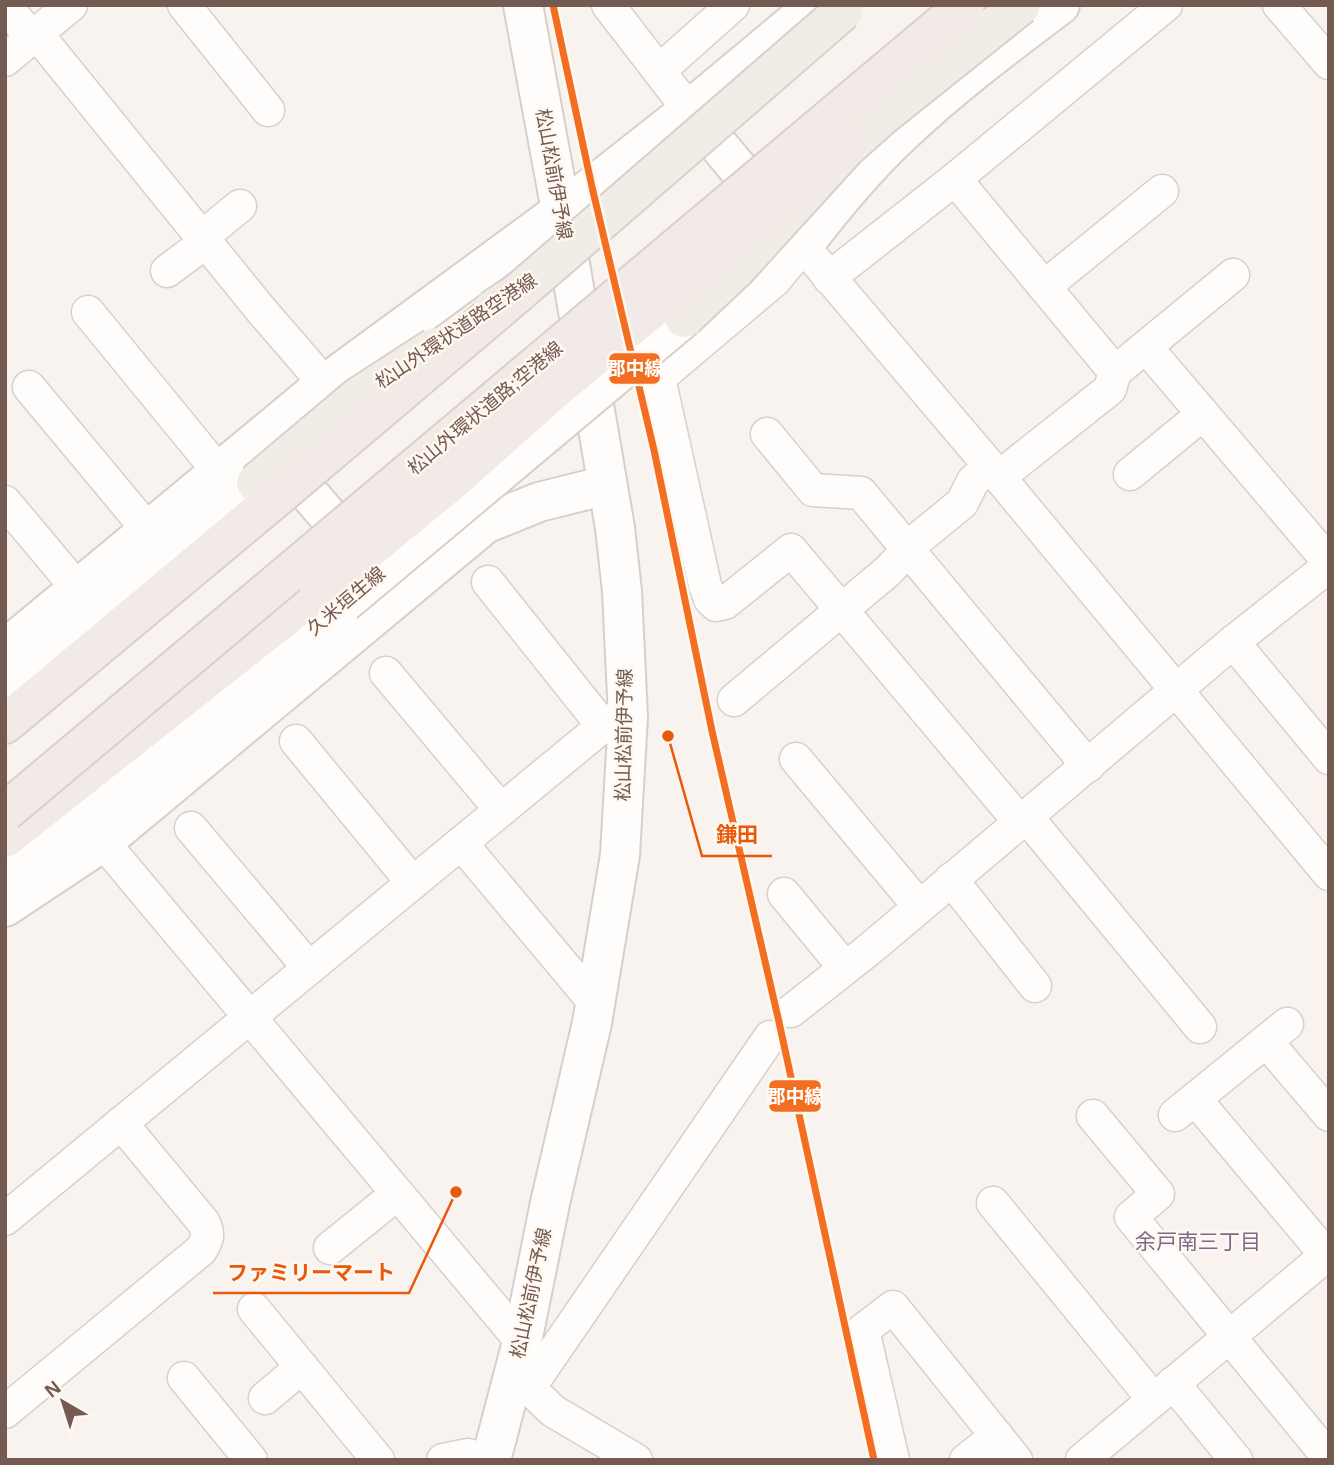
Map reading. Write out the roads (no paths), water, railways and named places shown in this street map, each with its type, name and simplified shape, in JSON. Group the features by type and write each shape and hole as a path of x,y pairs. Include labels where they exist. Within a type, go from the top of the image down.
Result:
{"highway":[{"name":"松山外環状道路;空港線","path":"5,812 965,5"},
{"path":"5,838 454,479 555,389 882,116 1021,5"},
{"name":"松山外環状道路空港線","path":"271,475 358,397 518,293 829,8"},
{"path":"684,318 736,269 846,148"},
{"path":"5,724 518,293"}],"main road":[{"name":"松山松前伊予線","path":"489,1460 520,1385 522,1342 595,1003 620,855 616,721 622,590 561,211 523,5"},
{"path":"689,110 803,246 845,192 898,137 987,60 1059,5"},
{"path":"5,649 325,384 561,211 689,110 829,8"},
{"name":"久米垣生線","path":"5,879 56,842 684,318"},
{"path":"5,694 271,475 296,428 325,384"},
{"path":"181,505 247,471 271,475 372,566 411,568 485,524"},
{"name":"久米垣生線","path":"5,907 103,842 485,524 538,502 607,485"},
{"path":"313,668 375,602 372,566"}],"street":[{"path":"5,5 35,36 204,240 272,302 325,384"},
{"path":"5,60 71,5"},
{"path":"184,5 268,110"},
{"path":"608,5 689,110"},
{"path":"659,71 733,5"},
{"path":"830,278 1166,5"},
{"path":"1279,5 1329,63"},
{"path":"955,179 1115,372"},
{"path":"1044,287 1162,191"},
{"path":"167,271 240,206"},
{"path":"1200,1027 791,551 725,603 716,605 710,598 659,378 775,280 803,246 1329,874"},
{"path":"734,701 888,571 962,503 973,481 994,471 1110,389 1115,372 1233,275"},
{"path":"88,312 219,472"},
{"path":"791,1010 845,968 1329,564 1146,347"},
{"path":"29,387 148,530"},
{"path":"1130,474 1203,414"},
{"path":"766,434 813,490 861,493 1088,766"},
{"path":"5,502 78,589"},
{"path":"5,1219 501,810 616,721 488,582"},
{"path":"1233,642 1329,758"},
{"path":"386,673 501,810"},
{"path":"296,740 412,883"},
{"path":"796,759 919,906"},
{"path":"191,828 309,968"},
{"path":"103,842 522,1342"},
{"path":"461,843 595,1003"},
{"path":"951,879 1035,986"},
{"path":"784,894 845,968"},
{"path":"1082,1460 1327,1254 1185,1107 1277,1033 1329,1115"},
{"path":"636,1460 553,1411 520,1385 770,1037"},
{"path":"1093,1116 1158,1195 1131,1217 1329,1458"},
{"path":"5,1412 201,1250 207,1240 208,1231 204,1223 121,1123"},
{"path":"330,1248 397,1194"},
{"path":"993,1203 1163,1392 1236,1460"},
{"path":"893,1460 863,1330 893,1307 1006,1448 966,1460"},
{"path":"254,1309 379,1460"},
{"path":"265,1398 302,1367"},
{"path":"184,1378 251,1460"},
{"path":"443,1460 468,1455 489,1460"}],"place":[{"name":"鎌田","path":"668,736"},
{"name":"ファミリーマート","path":"456,1192"}],"district":[{"name":"余戸南三丁目","path":"1198,1241"}]}
